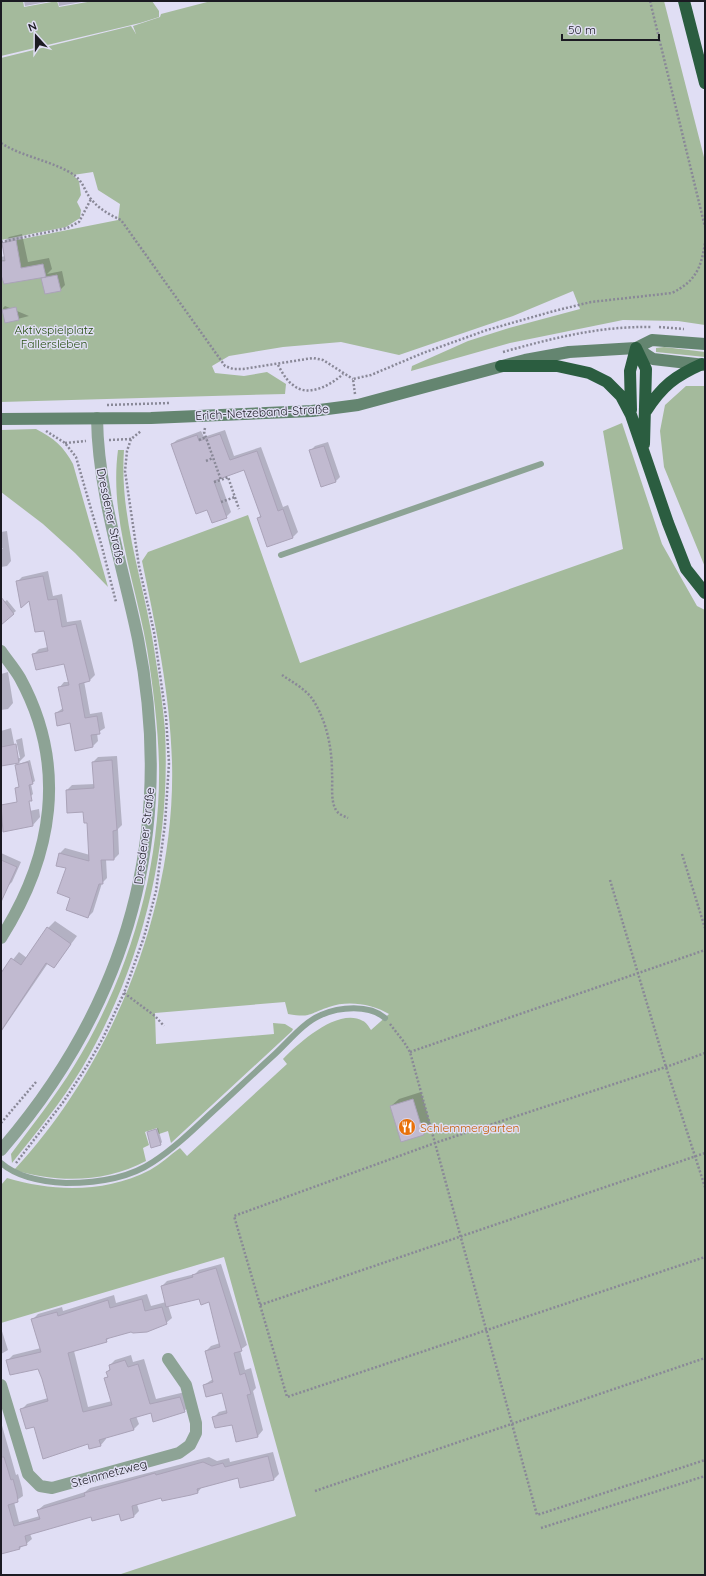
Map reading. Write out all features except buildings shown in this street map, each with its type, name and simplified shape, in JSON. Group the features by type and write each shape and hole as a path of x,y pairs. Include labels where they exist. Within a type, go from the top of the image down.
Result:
{"highway":[{"path":"684,1 705,83"},
{"path":"636,348 646,369 644,451"},
{"path":"631,415 630,371 636,348"},
{"path":"646,411 658,393 665,386 681,375 704,365"},
{"path":"501,366 557,366 589,373 607,382 621,396 631,415 668,523 686,569 705,593"}],"street":[{"name":"Erich-Netzeband-Straße","path":"1,419 151,418 312,411 358,404 525,360 569,352 636,348 652,340 705,344"},
{"path":"636,348 653,359 704,365"},
{"name":"Dresdener Straße","path":"1,1150 28,1119 71,1054 92,1017 114,967 129,927 138,888 151,797 151,742 146,688 138,640 101,479 97,418"},
{"path":"1,651 20,678 39,723 50,775 48,820 41,853 29,885 1,938"},
{"name":"Steinmetzweg","path":"1,1385 28,1474 40,1486 52,1488 180,1453 190,1445 196,1433 196,1423 186,1385 168,1359"}],"lane":[{"path":"281,555 541,464"},
{"path":"1,1163 9,1170 28,1177 58,1182 89,1183 124,1176 152,1163 182,1140 319,1015 333,1010 349,1008 373,1012 384,1018"}],"path":[{"path":"650,1 705,227"},
{"path":"1,144 14,152 70,173 81,180 91,199 105,213 121,220 225,366 233,369 278,365 313,358 323,360 352,379 371,375 423,353 487,330 554,311 591,302 672,293 683,287 695,275 700,265 705,243"},
{"path":"1,242 67,228 79,222 91,199"},
{"path":"502,352 580,332 633,326"},
{"path":"278,365 288,381 296,388 302,390 316,389 330,384 343,374"},
{"path":"352,379 358,404"},
{"path":"348,393 362,390"},
{"path":"144,404 174,403"},
{"path":"205,415 204,432 221,480"},
{"path":"42,418 43,429 65,443 76,457 102,547 116,605"},
{"path":"9,1170 37,1138 87,1066 103,1038 124,993 144,937 156,891 165,824 169,763 166,717 154,632 139,566 125,471 127,451 132,440 144,428"},
{"path":"199,440 206,437"},
{"path":"206,461 213,458"},
{"path":"214,482 228,477 239,509"},
{"path":"221,502 235,497"},
{"path":"282,675 312,698 326,726 330,745 333,800 336,810 341,815 348,818"},
{"path":"682,854 705,928"},
{"path":"610,880 666,1067 705,1187"},
{"path":"410,1052 705,950"},
{"path":"124,993 155,1016 164,1026"},
{"path":"384,1018 404,1042 410,1052 537,1515 705,1460"},
{"path":"705,1053 435,1144 234,1216 287,1398 705,1257"},
{"path":"1,1123 41,1077"},
{"path":"260,1305 705,1153"},
{"path":"315,1491 705,1358"},
{"path":"541,1528 705,1476"}],"green space":[{"path":"1,1 23,1 24,7 57,1 59,7 93,1 152,1 159,11 159,17 140,23 1,56"},
{"name":"Aktivspielplatz Fallersleben","path":"211,1 664,1 705,161 705,325 678,321 623,320 510,343 411,371 412,366 468,341 509,328 580,309 573,291 513,316 399,355 341,342 283,347 229,356 212,366 215,373 244,376 267,372 286,384 285,394 1,402 1,261 5,260 2,243 118,220 120,204 98,190 93,172 73,175 79,181 81,195 77,202 81,210 80,218 66,227 1,240 1,58 131,26 136,34 133,26 160,17 161,14"},
{"path":"664,347 705,352 705,357 656,352 656,348"},
{"path":"686,386 705,386 705,567 664,467 660,431 665,405"},
{"path":"622,423 662,544 697,606 705,610 705,1575 118,1575 296,1516 224,1257 1,1323 1,1185 7,1178 25,1183 61,1188 97,1186 133,1178 158,1165 180,1148 187,1156 287,1064 283,1059 309,1036 331,1023 342,1019 353,1018 363,1021 371,1030 389,1014 360,1004 344,1004 301,1016 288,1014 285,1002 155,1013 156,1044 274,1034 273,1023 285,1024 293,1029 171,1143 168,1131 159,1134 157,1128 145,1132 149,1145 143,1148 146,1161 114,1174 81,1179 47,1177 14,1170 49,1128 81,1082 108,1033 131,981 150,927 163,872 170,817 172,762 171,736 162,661 142,561 148,552 248,515 300,663 623,549 603,431"},
{"path":"36,429 58,444 73,464 108,587 75,553 43,524 1,492 1,430"},
{"path":"118,450 124,450 123,475 125,500 133,550 150,623 159,679 165,731 166,775 163,819 157,863 148,906 136,948 121,989 103,1029 82,1068 66,1092 12,1163 11,1154 52,1100 74,1066 94,1032 111,996 126,959 138,921 154,843 158,803 159,764 156,720 147,649 120,525 116,475"}],"place":[{"name":"Schlemmergarten","path":"407,1127"}]}
